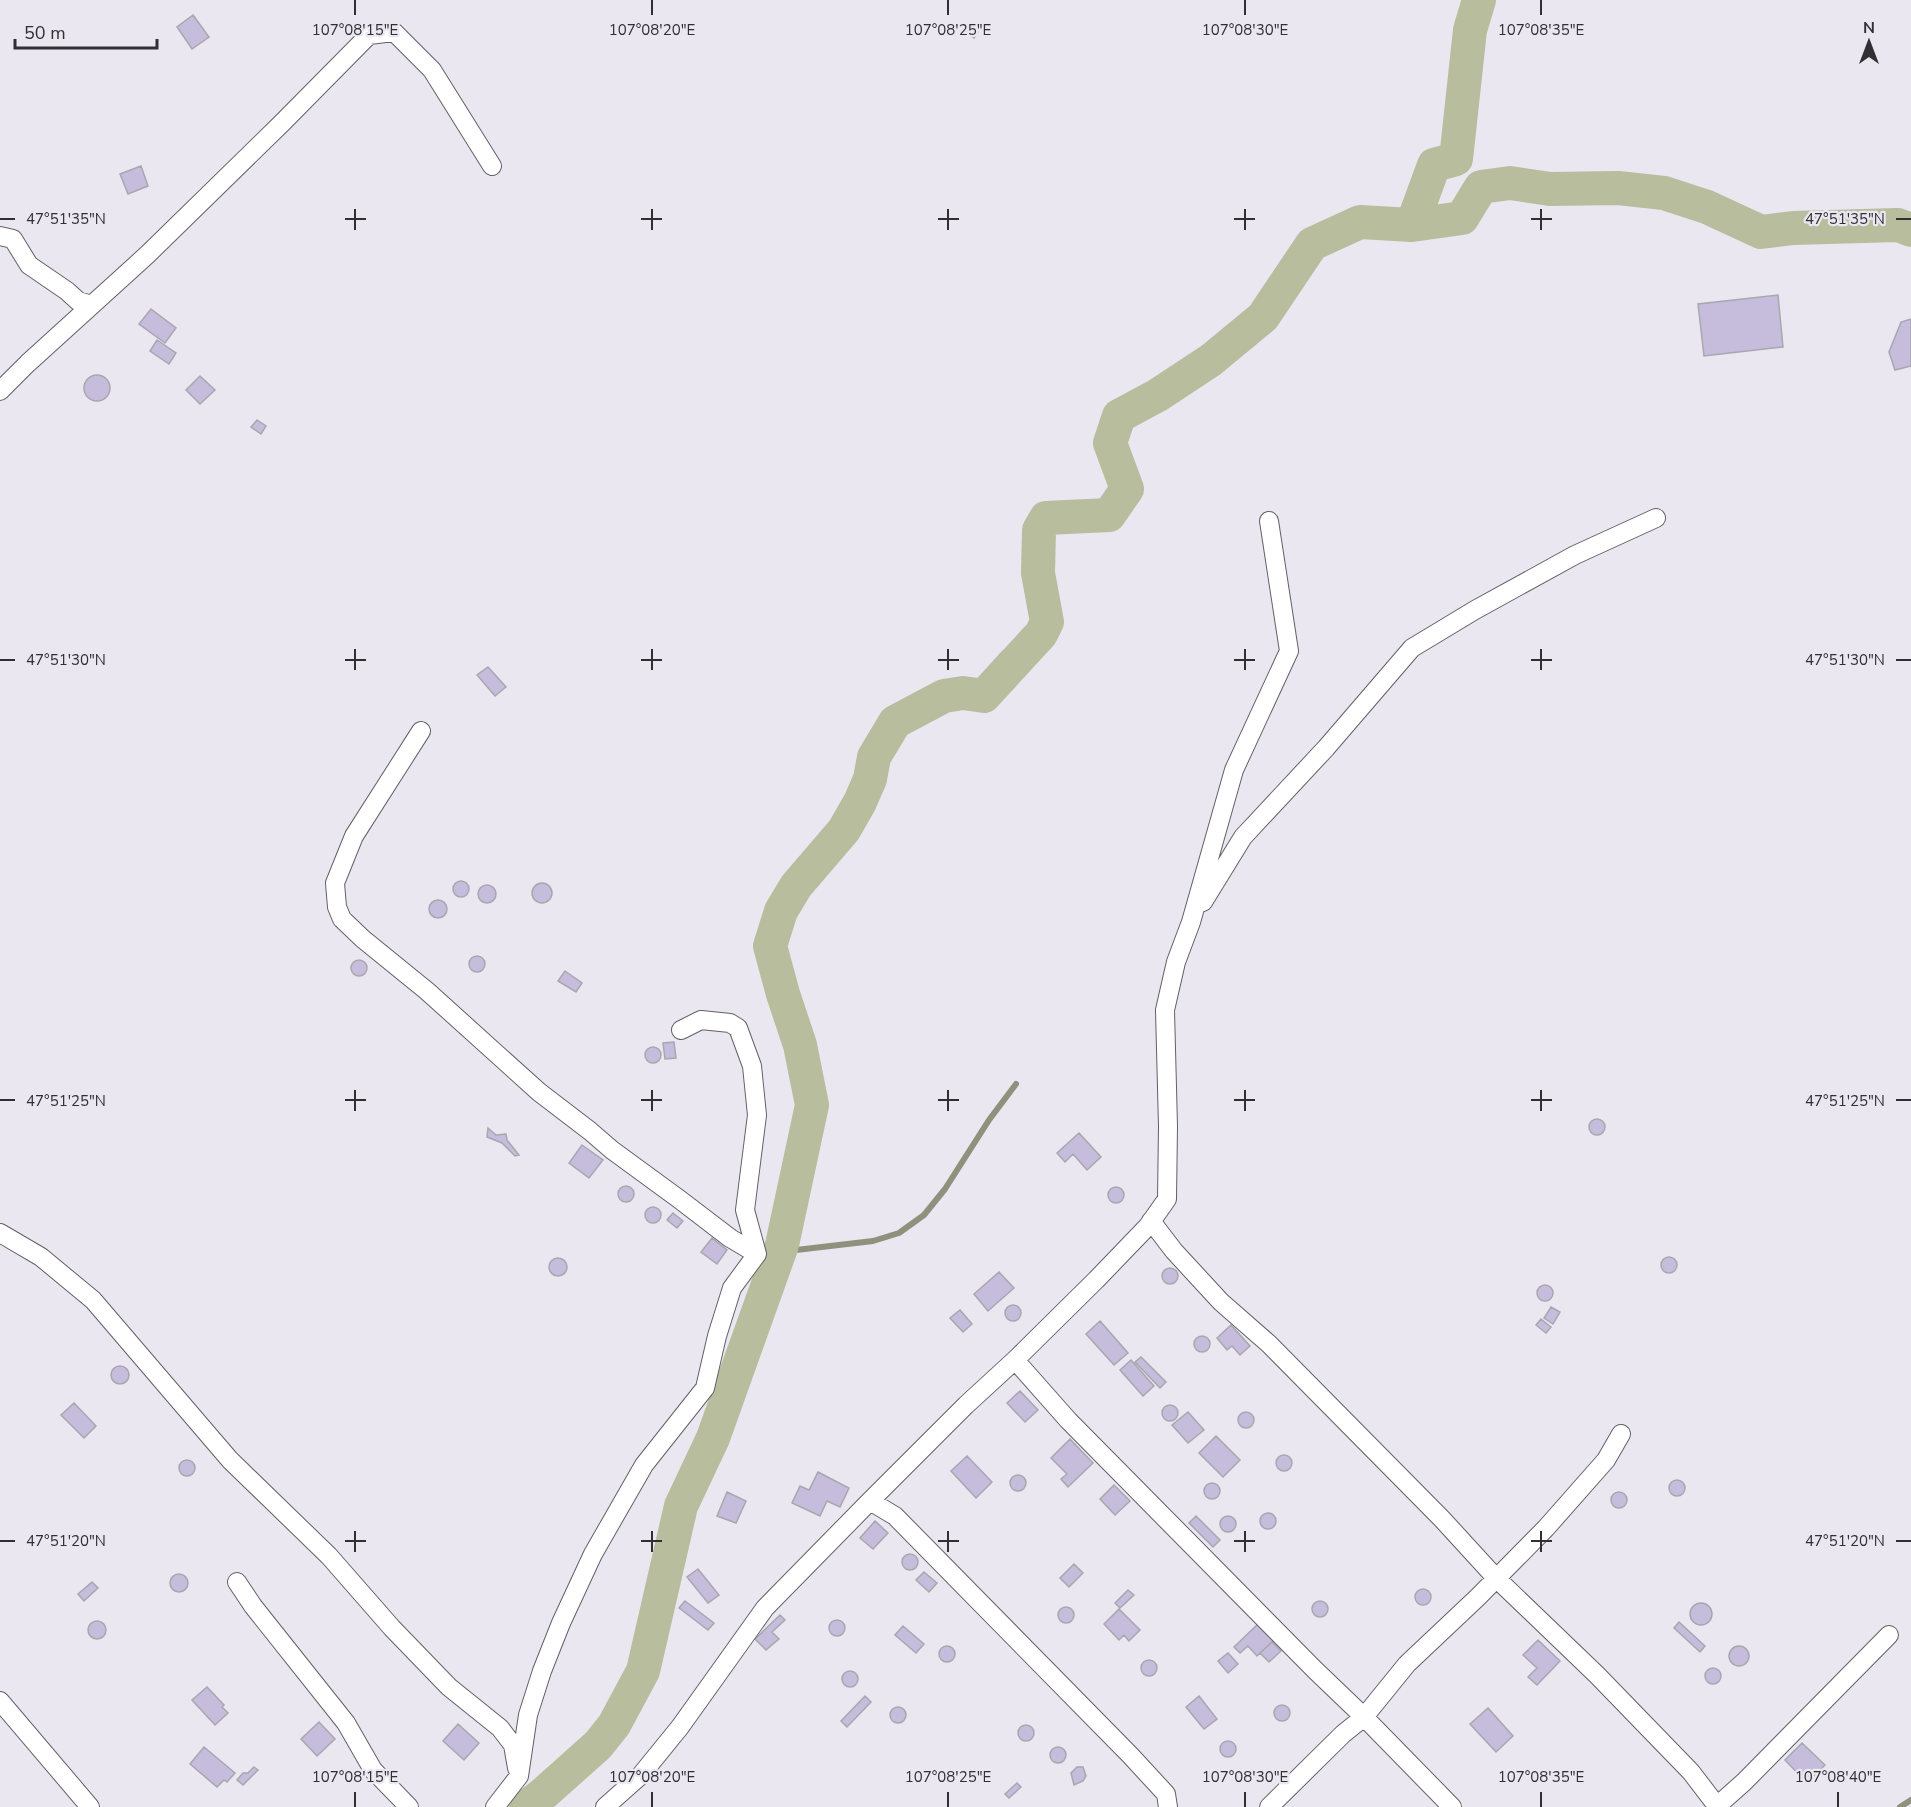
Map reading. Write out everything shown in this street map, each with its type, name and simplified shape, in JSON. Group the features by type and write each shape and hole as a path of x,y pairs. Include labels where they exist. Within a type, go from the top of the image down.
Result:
{"street":[{"path":"0,391 147,254 369,35 394,32 432,70 492,166"},
{"path":"0,236 13,239 29,264 78,301 92,305"},
{"path":"1191,922 1243,837 1326,748 1412,648 1575,555 1656,518"},
{"path":"605,1807 640,1775 681,1726 765,1608 870,1501 1096,1280 1151,1221 1167,1199 1165,1010 1176,962 1191,922 1234,770 1289,651 1269,521"},
{"path":"421,731 354,836 334,883 337,907 342,919 427,991 539,1092 730,1238 757,1254"},
{"path":"681,1030 701,1020 730,1023 738,1028 752,1066 757,1115 745,1210 757,1254"},
{"path":"1151,1221 1174,1251 1221,1302 1269,1344 1442,1519 1496,1578 1597,1674 1691,1772 1717,1807 1890,1635"},
{"path":"0,1233 41,1257 93,1300 230,1460 329,1556 392,1628 449,1687 500,1728 513,1745 519,1776"},
{"path":"495,1807 519,1776 528,1715 542,1671 593,1554 644,1465 705,1388 717,1336 732,1288 757,1254"},
{"path":"1015,1360 1068,1420 1452,1807"},
{"path":"1269,1807 1343,1734 1364,1717 1407,1664 1546,1528 1606,1460 1621,1434"},
{"path":"870,1501 895,1516 1131,1756 1166,1794 1168,1807"},
{"path":"237,1582 253,1606 346,1723 373,1770 409,1807"},
{"path":"0,1701 90,1807"}],"building":[{"path":"193,15 209,37 192,49 177,27"},
{"path":"966,24 978,32 974,38 962,30"},
{"path":"141,166 148,186 128,194 120,174"},
{"path":"1778,295 1783,347 1704,356 1698,304"},
{"path":"151,309 176,328 165,343 139,324"},
{"path":"1911,319 1911,366 1895,370 1889,352 1901,322"},
{"path":"157,340 176,353 169,364 150,351"},
{"path":"97,375 106,379 110,388 106,397 97,401 88,397 84,388 88,379"},
{"path":"200,376 215,390 200,404 186,390"},
{"path":"257,420 266,426 261,434 251,427"},
{"path":"488,667 506,687 495,696 477,675"},
{"path":"461,881 469,889 461,897 453,889"},
{"path":"542,883 549,886 552,893 549,900 542,903 535,900 532,893 535,886"},
{"path":"487,885 493,888 496,894 493,900 487,903 481,900 478,894 481,888"},
{"path":"438,900 444,903 447,909 444,915 438,918 432,915 429,909 432,903"},
{"path":"474,956 480,956 485,964 483,970 474,972 469,967 469,961"},
{"path":"356,960 362,960 367,968 365,974 356,976 351,971 351,965"},
{"path":"565,971 582,983 576,992 558,981"},
{"path":"674,1042 676,1058 665,1059 663,1043"},
{"path":"653,1047 661,1055 653,1063 645,1055"},
{"path":"1597,1119 1605,1127 1597,1135 1589,1127"},
{"path":"488,1128 496,1135 506,1134 507,1140 519,1155 515,1156 502,1143 487,1137"},
{"path":"1079,1133 1101,1157 1087,1170 1073,1154 1065,1162 1057,1153"},
{"path":"582,1145 603,1160 589,1178 569,1163"},
{"path":"626,1186 632,1188 634,1194 632,1200 626,1202 620,1200 618,1194 620,1188"},
{"path":"1116,1187 1124,1195 1116,1203 1108,1195"},
{"path":"653,1207 661,1215 653,1223 645,1215"},
{"path":"673,1213 683,1221 677,1228 667,1220"},
{"path":"712,1238 727,1250 717,1264 701,1252"},
{"path":"1669,1257 1677,1265 1669,1273 1661,1265"},
{"path":"558,1258 564,1261 567,1267 564,1273 558,1276 552,1273 549,1267 552,1261"},
{"path":"1170,1268 1178,1276 1170,1284 1162,1276"},
{"path":"999,1272 1014,1288 988,1311 974,1294"},
{"path":"1545,1285 1553,1293 1545,1301 1537,1293"},
{"path":"1013,1305 1021,1313 1013,1321 1005,1313"},
{"path":"1551,1307 1560,1312 1553,1324 1544,1318"},
{"path":"960,1310 972,1324 963,1332 950,1318"},
{"path":"1541,1319 1551,1327 1546,1333 1536,1325"},
{"path":"1100,1321 1128,1353 1114,1365 1086,1334"},
{"path":"1231,1325 1250,1346 1240,1355 1232,1346 1227,1350 1217,1338"},
{"path":"1202,1336 1210,1344 1202,1352 1194,1344"},
{"path":"1141,1357 1166,1382 1160,1388 1135,1362"},
{"path":"1131,1360 1154,1386 1143,1396 1120,1370"},
{"path":"116,1366 124,1366 129,1371 127,1382 116,1384 111,1379 111,1371"},
{"path":"1020,1391 1038,1410 1025,1422 1007,1403"},
{"path":"74,1403 96,1426 84,1438 61,1415"},
{"path":"1170,1405 1178,1413 1170,1421 1162,1413"},
{"path":"1188,1412 1204,1430 1188,1443 1172,1425"},
{"path":"1246,1412 1254,1420 1246,1428 1238,1420"},
{"path":"1216,1436 1240,1460 1223,1477 1199,1453"},
{"path":"1070,1439 1093,1463 1068,1487 1061,1479 1067,1474 1051,1458"},
{"path":"1284,1455 1292,1463 1284,1471 1276,1463"},
{"path":"967,1456 992,1482 976,1498 951,1471"},
{"path":"187,1460 195,1468 187,1476 179,1468"},
{"path":"818,1472 849,1488 840,1507 827,1501 820,1516 792,1503 800,1486 809,1490"},
{"path":"1018,1475 1024,1477 1026,1483 1024,1489 1018,1491 1012,1489 1010,1483 1012,1477"},
{"path":"1677,1480 1685,1488 1677,1496 1669,1488"},
{"path":"1212,1483 1220,1491 1212,1499 1204,1491"},
{"path":"1114,1485 1130,1501 1115,1515 1100,1499"},
{"path":"727,1492 746,1501 736,1523 717,1516"},
{"path":"1619,1492 1627,1500 1619,1508 1611,1500"},
{"path":"1268,1513 1276,1521 1268,1529 1260,1521"},
{"path":"1196,1516 1220,1540 1213,1547 1189,1523"},
{"path":"1228,1516 1236,1524 1228,1532 1220,1524"},
{"path":"875,1521 888,1533 873,1549 860,1538"},
{"path":"910,1554 918,1562 910,1570 902,1562"},
{"path":"1074,1564 1083,1573 1069,1587 1060,1578"},
{"path":"698,1569 719,1595 708,1603 687,1577"},
{"path":"924,1572 937,1583 929,1592 916,1580"},
{"path":"179,1574 185,1577 188,1583 185,1589 179,1592 173,1589 170,1583 173,1577"},
{"path":"92,1582 98,1588 84,1601 78,1594"},
{"path":"1423,1589 1431,1597 1423,1605 1415,1597"},
{"path":"1128,1590 1134,1595 1120,1608 1115,1603"},
{"path":"685,1601 714,1623 708,1630 679,1608"},
{"path":"1320,1601 1328,1609 1320,1617 1312,1609"},
{"path":"1701,1603 1709,1606 1712,1614 1709,1622 1701,1625 1693,1622 1690,1614 1693,1606"},
{"path":"1066,1607 1074,1615 1066,1623 1058,1615"},
{"path":"1119,1609 1140,1630 1129,1641 1124,1635 1119,1640 1104,1624"},
{"path":"780,1615 785,1620 772,1632 779,1639 766,1650 755,1639"},
{"path":"837,1620 843,1622 845,1628 843,1634 837,1636 831,1634 829,1628 831,1622"},
{"path":"97,1621 103,1624 106,1630 103,1636 97,1639 91,1636 88,1630 91,1624"},
{"path":"1679,1622 1705,1646 1700,1652 1674,1628"},
{"path":"1259,1623 1275,1639 1257,1656 1248,1646 1240,1653 1234,1647"},
{"path":"903,1626 924,1644 916,1653 895,1635"},
{"path":"1538,1640 1560,1661 1537,1685 1528,1677 1537,1668 1523,1655"},
{"path":"1272,1642 1281,1651 1269,1662 1260,1653"},
{"path":"947,1646 955,1654 947,1662 939,1654"},
{"path":"1735,1646 1743,1646 1749,1652 1749,1660 1743,1666 1735,1666 1729,1660 1729,1652"},
{"path":"1228,1653 1238,1664 1228,1673 1218,1661"},
{"path":"1149,1660 1157,1668 1149,1676 1141,1668"},
{"path":"1713,1668 1721,1676 1713,1684 1705,1676"},
{"path":"850,1671 858,1679 850,1687 842,1679"},
{"path":"207,1687 224,1705 222,1707 228,1713 215,1725 192,1700"},
{"path":"865,1696 871,1702 847,1727 841,1721"},
{"path":"1199,1696 1217,1719 1204,1729 1186,1707"},
{"path":"1282,1705 1290,1713 1282,1721 1274,1713"},
{"path":"898,1707 906,1715 898,1723 890,1715"},
{"path":"1488,1708 1513,1736 1496,1752 1470,1724"},
{"path":"319,1722 335,1739 317,1756 301,1739"},
{"path":"458,1724 479,1743 464,1760 443,1741"},
{"path":"1026,1725 1034,1733 1026,1741 1018,1733"},
{"path":"1228,1741 1236,1749 1228,1757 1220,1749"},
{"path":"1802,1743 1825,1765 1807,1783 1785,1760"},
{"path":"204,1747 235,1773 227,1782 224,1780 217,1787 190,1764"},
{"path":"1058,1747 1066,1755 1058,1763 1050,1755"},
{"path":"254,1767 258,1770 243,1785 237,1780 243,1773 248,1773"},
{"path":"1077,1767 1083,1767 1086,1776 1083,1781 1074,1785 1071,1773"},
{"path":"1017,1783 1021,1787 1009,1798 1005,1794"}],"waterway":[{"path":"1014,663 984,696 1041,634 1047,622 1038,573 1039,530 1046,518 1109,515 1127,489 1110,443 1119,416 1158,395 1211,360 1263,317 1312,244 1360,222 1412,225 1434,165 1456,159 1470,30 1479,0"},
{"path":"1412,225 1462,218 1481,187 1510,183 1550,189 1618,188 1664,193 1707,207 1761,232 1793,228 1898,225 1911,230"},
{"path":"526,1807 598,1745 614,1725 643,1671 681,1506 713,1438 782,1245 812,1105 800,1045 770,946 781,911 796,886 844,830 870,779 874,757 895,722 944,696 963,693 984,696"},
{"path":"779,1252 873,1241 899,1233 924,1215 945,1189 989,1120 1016,1084"},
{"path":"1900,1807 1911,1800"}]}
